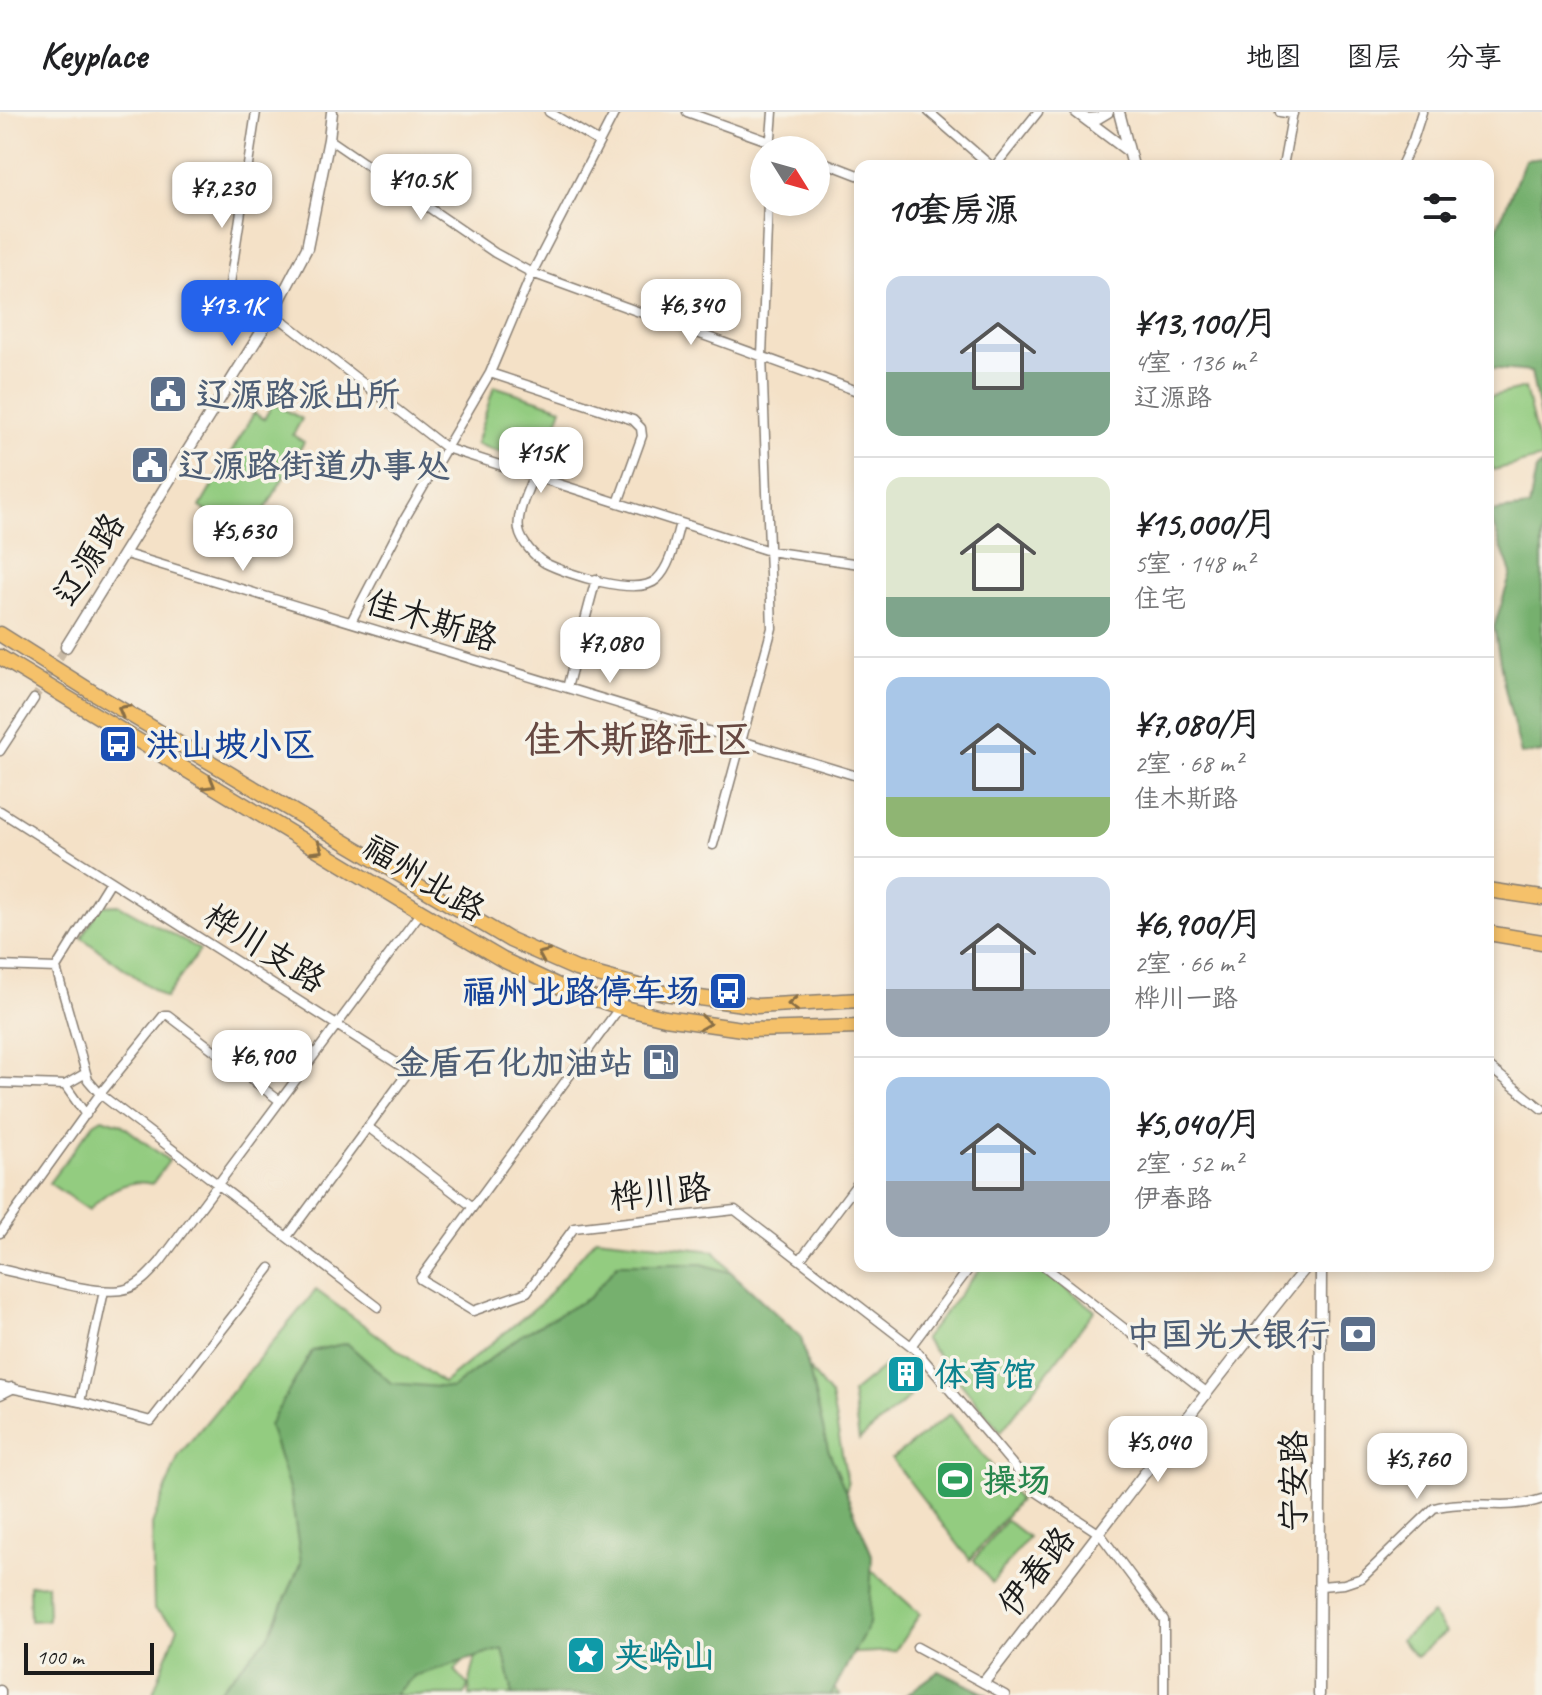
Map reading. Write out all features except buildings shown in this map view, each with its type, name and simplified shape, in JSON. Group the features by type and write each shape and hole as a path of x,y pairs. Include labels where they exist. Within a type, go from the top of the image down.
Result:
{"main road":[{"name":"福州北路","path":"0,634 92,692 510,940 576,969 664,993 757,1006 854,1000"},
{"name":"福州北路","path":"0,657 421,912 503,960 565,989 665,1018 749,1030 854,1027"},
{"path":"1494,891 1542,898"},
{"path":"1494,934 1541,942"}],"street":[{"path":"256,112 230,284 273,313 446,448 769,551 854,563"},
{"name":"辽源路","path":"66,647 273,313 307,248 332,112"},
{"path":"549,112 599,142"},
{"path":"351,622 404,520 490,373 532,273 615,112"},
{"path":"687,112 750,138"},
{"path":"772,136 773,112"},
{"path":"929,112 986,160"},
{"path":"998,160 1038,112"},
{"path":"1081,116 1098,118 1108,112"},
{"path":"1119,112 1131,160"},
{"path":"1280,112 1293,113 1284,160"},
{"path":"1404,160 1422,112"},
{"path":"1081,116 1128,151"},
{"path":"329,139 495,253 532,273 854,390"},
{"path":"830,164 854,174"},
{"path":"713,845 772,628 762,356 767,216"},
{"path":"490,373 633,420 641,428 642,436 618,503"},
{"path":"533,476 519,518 519,531 526,543 544,562 596,579 627,587 644,587 658,579 680,523"},
{"name":"佳木斯路","path":"126,554 854,775"},
{"path":"567,688 596,579"},
{"path":"0,751 34,699"},
{"name":"桦川支路","path":"0,811 409,1071 287,1237"},
{"path":"110,881 56,968 88,1080 100,1094 378,1307"},
{"path":"0,1269 104,1291 122,1291 135,1286 149,1274 218,1184 421,912"},
{"path":"0,966 56,968"},
{"name":"桦川路","path":"626,983 620,1007 420,1279 473,1311 527,1292 574,1228 735,1210 911,1346 1035,1491 1100,1534 1164,1620 1164,1695"},
{"path":"0,1233 100,1094 164,1015 280,1101"},
{"path":"1494,1071 1542,1109"},
{"path":"0,1083 65,1085 86,1073"},
{"path":"65,1085 86,1115"},
{"path":"368,1127 473,1207"},
{"path":"800,1260 854,1188"},
{"path":"0,1394 6,1387 151,1421 270,1268"},
{"path":"911,1346 966,1272"},
{"path":"1052,1272 1205,1391"},
{"name":"伊春路","path":"984,1682 1100,1534 1205,1391 1302,1272"},
{"name":"宁安路","path":"1319,1695 1321,1272"},
{"path":"80,1402 104,1291"},
{"path":"1321,1586 1344,1584 1362,1578 1434,1508 1447,1504 1523,1506 1542,1499"},
{"path":"917,1647 1005,1695"}],"green space":[{"path":"1542,158 1542,427 1531,372 1494,369 1494,235 1525,160"},
{"path":"494,386 562,408 541,467 476,444"},
{"path":"1525,388 1542,458 1494,470 1494,396"},
{"path":"273,403 302,419 293,435 304,442 250,536 238,530 229,546 200,530 209,514 226,523 200,507 254,413 264,419"},
{"path":"1542,464 1542,753 1521,754 1494,627 1511,573 1494,528 1494,511 1529,507 1536,470"},
{"path":"119,905 200,950 165,998 82,938 99,906"},
{"path":"102,1118 121,1124 169,1161 152,1184 134,1183 117,1188 89,1210 49,1183 94,1123"},
{"path":"596,1238 714,1251 831,1396 848,1484 832,1535 920,1614 895,1651 840,1654 828,1682 840,1695 470,1695 469,1685 478,1648 455,1670 468,1685 465,1695 155,1695 153,1693 178,1627 154,1609 152,1525 179,1455 316,1290 443,1383 541,1303"},
{"path":"618,1264 702,1264 732,1273 801,1337 828,1449 872,1555 869,1624 831,1695 513,1695 503,1649 414,1676 394,1695 215,1695 269,1636 301,1563 291,1495 269,1425 312,1351 347,1343 391,1383 452,1388 520,1336 590,1297"},
{"path":"977,1272 1045,1272 1095,1310 1001,1432 924,1339"},
{"name":"操场","path":"885,1366 910,1397 859,1440 852,1393"},
{"name":"操场","path":"950,1414 1019,1500 970,1560 892,1459"},
{"name":"操场","path":"1006,1520 1028,1537 992,1583 974,1560"},
{"path":"47,1584 48,1620 30,1621 29,1585"},
{"path":"1432,1614 1446,1632 1416,1657 1401,1640"},
{"path":"939,1671 988,1695 906,1695"}],"tunnel":[{"path":"34,699 66,647"}],"place":[{"name":"辽源路派出所","path":"168,394"},
{"name":"辽源路街道办事处","path":"150,465"},
{"name":"洪山坡小区","path":"118,744"},
{"name":"福州北路停车场","path":"728,991"},
{"name":"金盾石化加油站","path":"661,1062"},
{"name":"中国光大银行","path":"1358,1334"},
{"name":"体育馆","path":"906,1374"},
{"name":"操场","path":"955,1480"},
{"name":"夹岭山","path":"586,1655"}],"district":[{"name":"佳木斯路社区","path":"638,739"}]}
